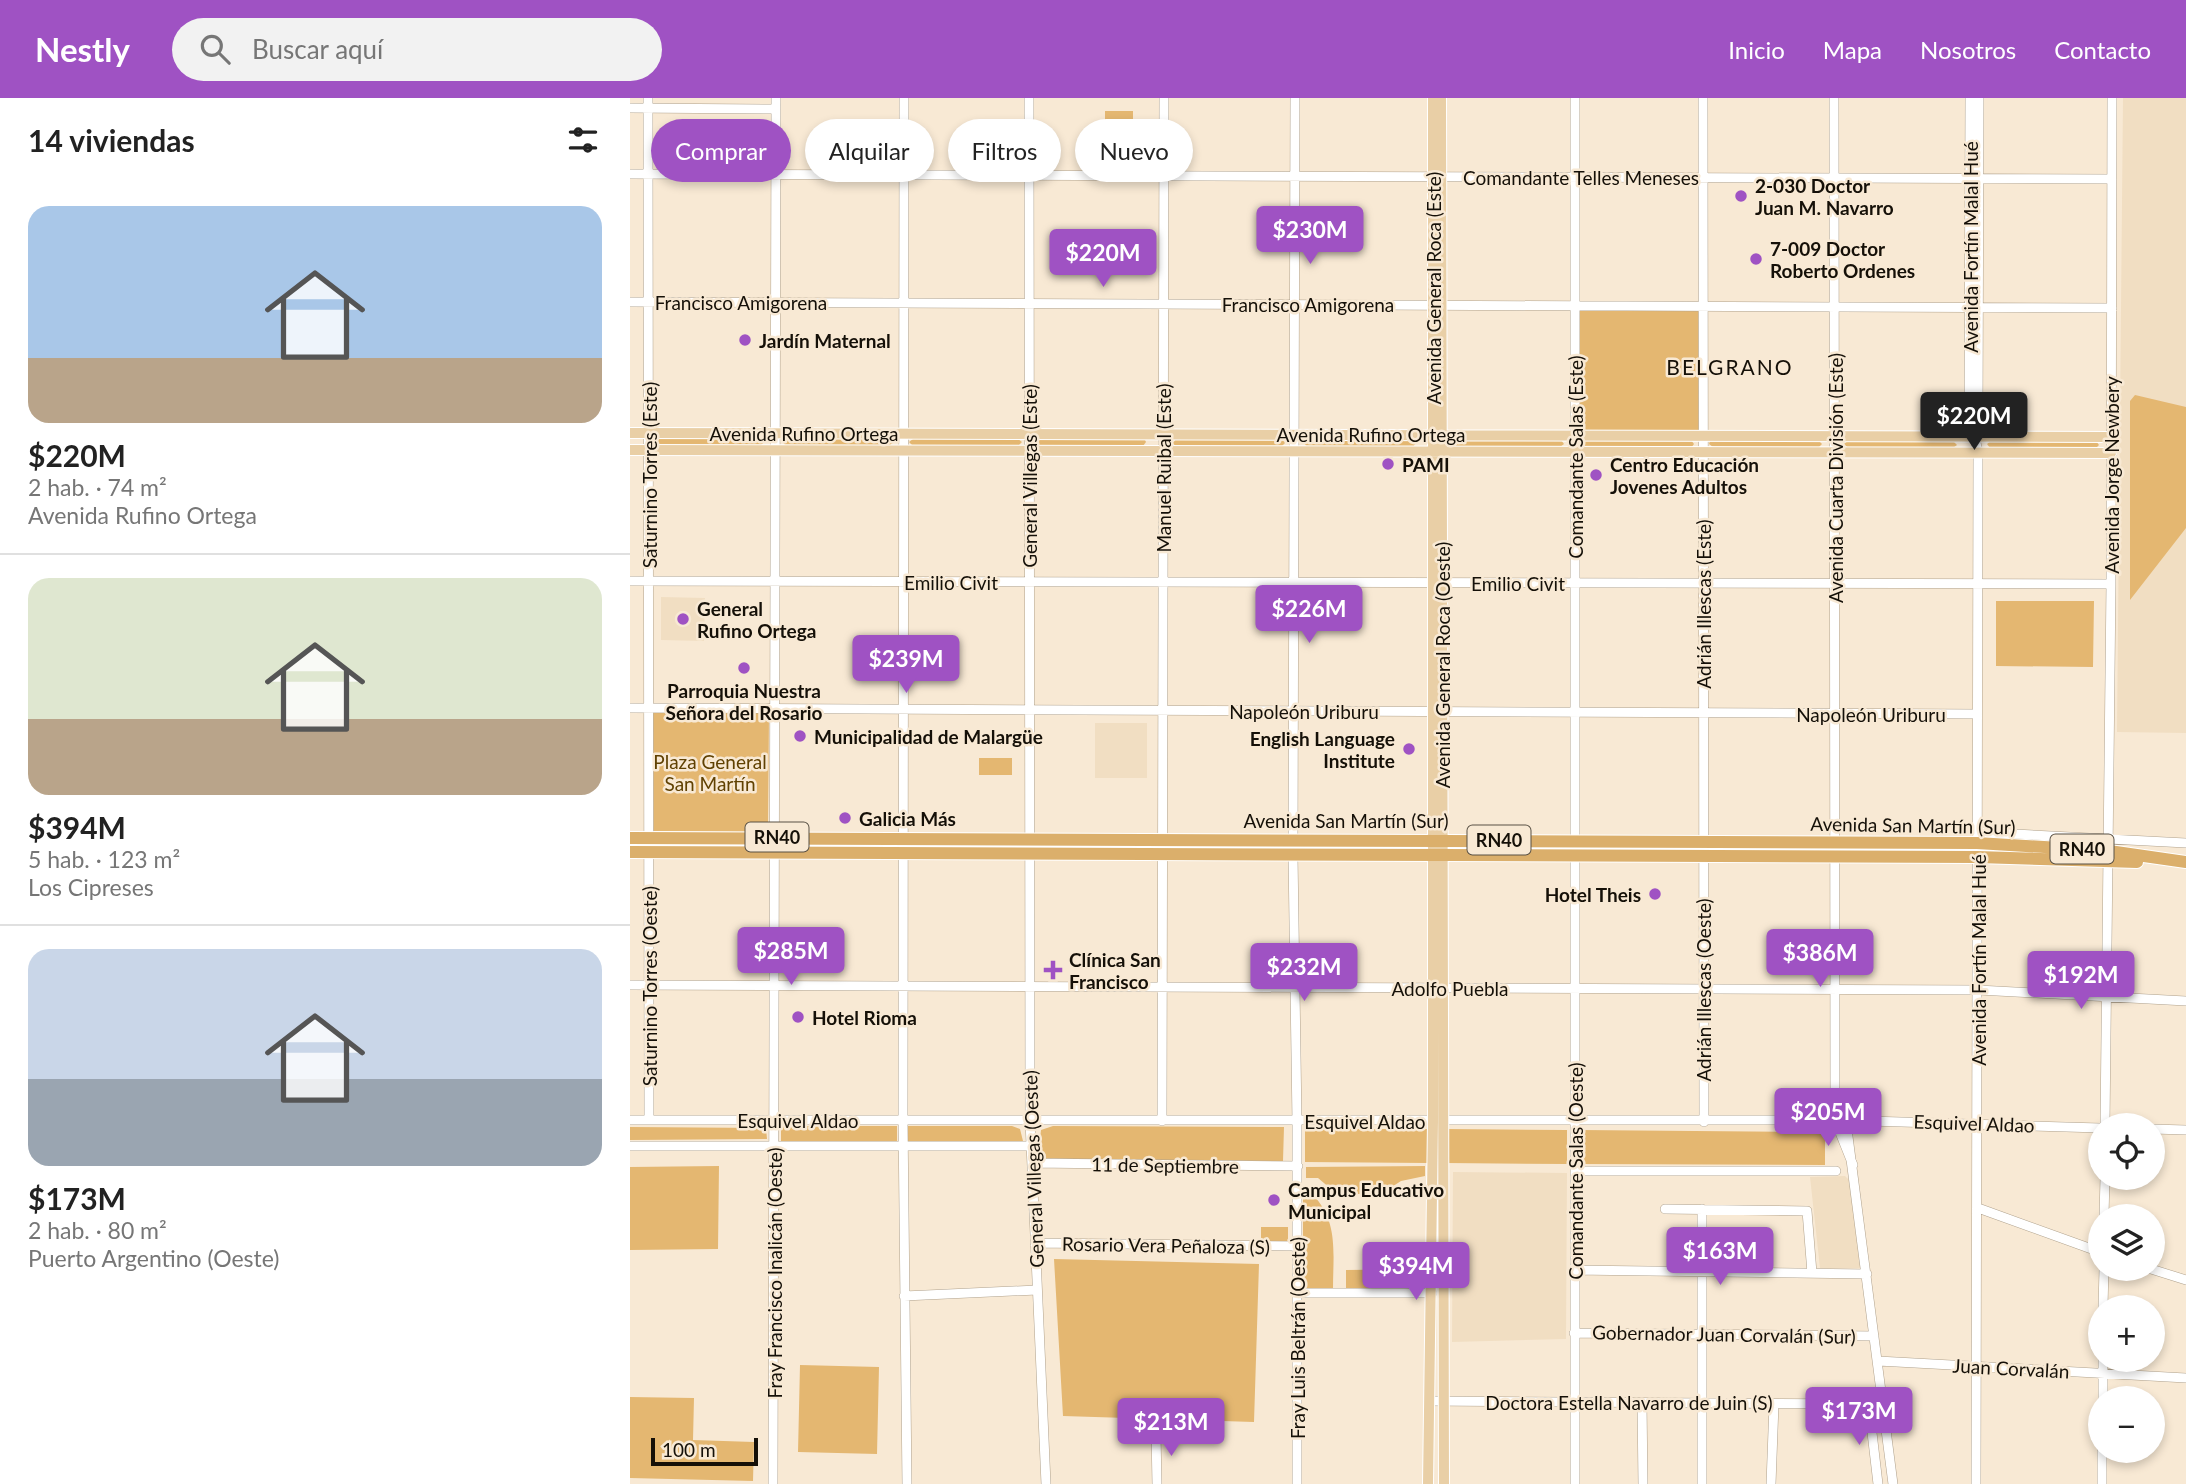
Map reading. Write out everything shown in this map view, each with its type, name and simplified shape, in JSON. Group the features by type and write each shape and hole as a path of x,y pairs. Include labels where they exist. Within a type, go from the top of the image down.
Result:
{"highway":[{"name":"Avenida San Martín (Sur)","path":"630,838 904,837 1835,843 1977,838 2109,850 2186,862"},
{"name":"Avenida San Martín (Sur)","path":"630,852 1835,858 1977,857 2109,850"}],"main road":[{"name":"Avenida General Roca (Este)","path":"1433,98 1437,176 1438,712"},
{"path":"1437,176 1441,98"},
{"name":"Avenida Rufino Ortega","path":"630,433 2111,437"},
{"name":"Avenida Rufino Ortega","path":"630,450 2111,453"},
{"name":"Avenida General Roca (Oeste)","path":"1438,712 1438,1121 1444,1484"},
{"name":"Avenida General Roca (Oeste)","path":"1428,1484 1438,1121"}],"street":[{"name":"Fray Francisco Inalicán (Oeste)","path":"776,98 776,119"},
{"path":"904,98 904,119"},
{"name":"General Villegas (Este)","path":"1029,98 1029,119"},
{"name":"Manuel Ruibal (Este)","path":"1164,98 1164,119"},
{"name":"Fray Luis Beltrán (Oeste)","path":"1295,98 1293,856 1298,1166 1297,1484"},
{"name":"Comandante Salas (Este)","path":"1575,98 1575,857"},
{"name":"Adrián Illescas (Este)","path":"1703,98 1703,858"},
{"name":"Avenida Cuarta División (Este)","path":"1834,98 1835,1120"},
{"name":"Avenida Fortín Malal Hué","path":"1970,98 1974,178 1974,307 1969,423 1978,453 1976,1484"},
{"name":"Avenida Fortín Malal Hué","path":"1974,178 1979,98"},
{"name":"Avenida Jorge Newbery","path":"2105,1113 2111,584 2112,98"},
{"path":"630,108 648,103 776,109"},
{"name":"Saturnino Torres (Este)","path":"648,103 649,852"},
{"name":"Comandante Telles Meneses","path":"630,174 648,174"},
{"name":"Comandante Telles Meneses","path":"1193,176 2112,179"},
{"name":"Fray Francisco Inalicán (Oeste)","path":"773,1484 776,182"},
{"path":"904,182 905,853 902,1121 907,1484"},
{"name":"General Villegas (Este)","path":"1027,854 1029,182"},
{"name":"Manuel Ruibal (Este)","path":"1162,1121 1164,182"},
{"name":"Francisco Amigorena","path":"630,302 2112,308"},
{"name":"Emilio Civit","path":"630,581 2111,584"},
{"name":"Napoleón Uriburu","path":"630,708 1978,714"},
{"path":"2109,850 2186,843"},
{"name":"Saturnino Torres (Oeste)","path":"649,852 649,1120"},
{"name":"General Villegas (Oeste)","path":"1027,854 1030,1121 1046,1484"},
{"name":"Comandante Salas (Oeste)","path":"1574,1484 1575,857"},
{"name":"Adrián Illescas (Oeste)","path":"1703,858 1704,1122"},
{"name":"Adolfo Puebla","path":"630,985 1979,990 2186,1001"},
{"name":"Esquivel Aldao","path":"630,1120 1835,1120 1978,1122 2088,1127"},
{"path":"1835,1120 1853,1166"},
{"path":"1846,1121 1893,1484"},
{"path":"2165,1129 2186,1130"},
{"path":"630,1146 1031,1146"},
{"name":"11 de Septiembre","path":"1032,1163 1298,1166"},
{"path":"1574,1171 1836,1171"},
{"path":"1978,1208 2088,1248"},
{"path":"1665,1209 1807,1211 1812,1273"},
{"path":"1702,1209 1702,1484"},
{"name":"Rosario Vera Peñaloza (S)","path":"1035,1243 1298,1246"},
{"path":"1574,1270 1867,1274"},
{"path":"2165,1273 2186,1280"},
{"path":"904,1296 1037,1290"},
{"path":"1298,1293 1432,1293"},
{"name":"Gobernador Juan Corvalán (Sur)","path":"1574,1333 1874,1336"},
{"name":"Juan Corvalán","path":"1878,1361 2186,1378"},
{"path":"2103,1374 2103,1386"},
{"name":"Doctora Estella Navarro de Juin (S)","path":"1430,1401 1866,1404 1870,1408 1878,1484"},
{"path":"1642,1403 1643,1484"},
{"path":"1771,1484 1774,1404"},
{"path":"1156,1433 1157,1484"},
{"path":"2102,1463 2102,1484"}],"shaded area":[{"path":"2123,98 2186,98 2186,733 2117,732"},
{"name":"General Rufino Ortega","path":"661,597 705,598 704,641 661,640"},
{"path":"1095,723 1147,723 1147,778 1095,778"},
{"path":"1453,1172 1567,1173 1566,1339 1452,1342"},
{"path":"1845,1176 1849,1180 1861,1268 1820,1268 1810,1177"}],"green space":[{"path":"1105,111 1133,111 1133,119 1105,119"},
{"path":"1575,306 1703,306 1703,434 1576,434"},
{"path":"2135,395 2186,407 2186,528 2130,600 2130,401"},
{"path":"656,437 762,438 765,441 761,445 656,445 653,441"},
{"path":"785,438 891,438 894,442 890,445 785,445 782,441"},
{"path":"913,439 1018,439 1022,442 1018,446 913,446 909,442"},
{"path":"1035,439 1146,442 1143,446 1037,446"},
{"path":"1176,439 1282,439 1285,443 1281,447 1176,447 1173,443"},
{"path":"1308,439 1413,439 1416,443 1413,447 1307,447 1304,443"},
{"path":"1455,440 1561,440 1564,444 1560,447 1455,447 1452,443"},
{"path":"1586,440 1691,440 1694,444 1691,448 1585,448 1582,444"},
{"path":"1818,440 1822,444 1818,448 1713,447 1709,444 1710,441"},
{"path":"1848,441 1953,441 1957,445 1953,448 1848,448 1844,444"},
{"path":"1991,441 2096,441 2099,445 2096,448 1990,448 1987,444"},
{"path":"1996,601 2094,601 2093,667 1996,666"},
{"name":"Plaza General San Martín","path":"653,713 769,713 768,832 653,831"},
{"path":"979,758 1012,758 1012,775 979,775"},
{"path":"781,1126 897,1126 897,1141 781,1141"},
{"path":"907,1126 1012,1126 1020,1129 1023,1141 907,1141"},
{"path":"1053,1126 1284,1127 1283,1161 1038,1159 1041,1130"},
{"path":"630,1127 766,1128 767,1139 630,1140"},
{"path":"1305,1129 1427,1129 1427,1163 1305,1162"},
{"path":"1446,1129 1567,1130 1567,1164 1446,1163"},
{"path":"1580,1130 1825,1132 1825,1165 1580,1164"},
{"path":"719,1166 718,1249 630,1250 630,1167"},
{"path":"1425,1166 1425,1176 1401,1181 1381,1194 1337,1194 1318,1178 1306,1178 1306,1167"},
{"path":"1303,1194 1312,1194 1321,1204 1331,1226 1333,1289 1303,1289"},
{"path":"1261,1227 1288,1227 1288,1243 1261,1243"},
{"path":"1054,1259 1259,1264 1254,1422 1063,1416"},
{"path":"1427,1269 1427,1289 1346,1289 1346,1270"},
{"path":"800,1365 879,1367 877,1454 798,1452"},
{"path":"630,1397 694,1398 693,1440 754,1442 753,1481 630,1478"}],"place":[{"name":"2-030 Doctor Juan M. Navarro","path":"1741,196"},
{"name":"7-009 Doctor Roberto Ordenes","path":"1756,259"},
{"name":"Jardín Maternal","path":"745,340"},
{"name":"PAMI","path":"1388,464"},
{"name":"Centro Educación Jovenes Adultos","path":"1596,475"},
{"name":"General Rufino Ortega","path":"683,619"},
{"name":"Parroquia Nuestra Señora del Rosario","path":"744,668"},
{"name":"Municipalidad de Malargüe","path":"800,736"},
{"name":"English Language Institute","path":"1409,749"},
{"name":"Galicia Más","path":"845,818"},
{"name":"Hotel Theis","path":"1655,894"},
{"name":"Clínica San Francisco","path":"1053,970"},
{"name":"Hotel Rioma","path":"798,1017"},
{"name":"Campus Educativo Municipal","path":"1274,1200"}],"district":[{"name":"BELGRANO","path":"1730,366"}]}
